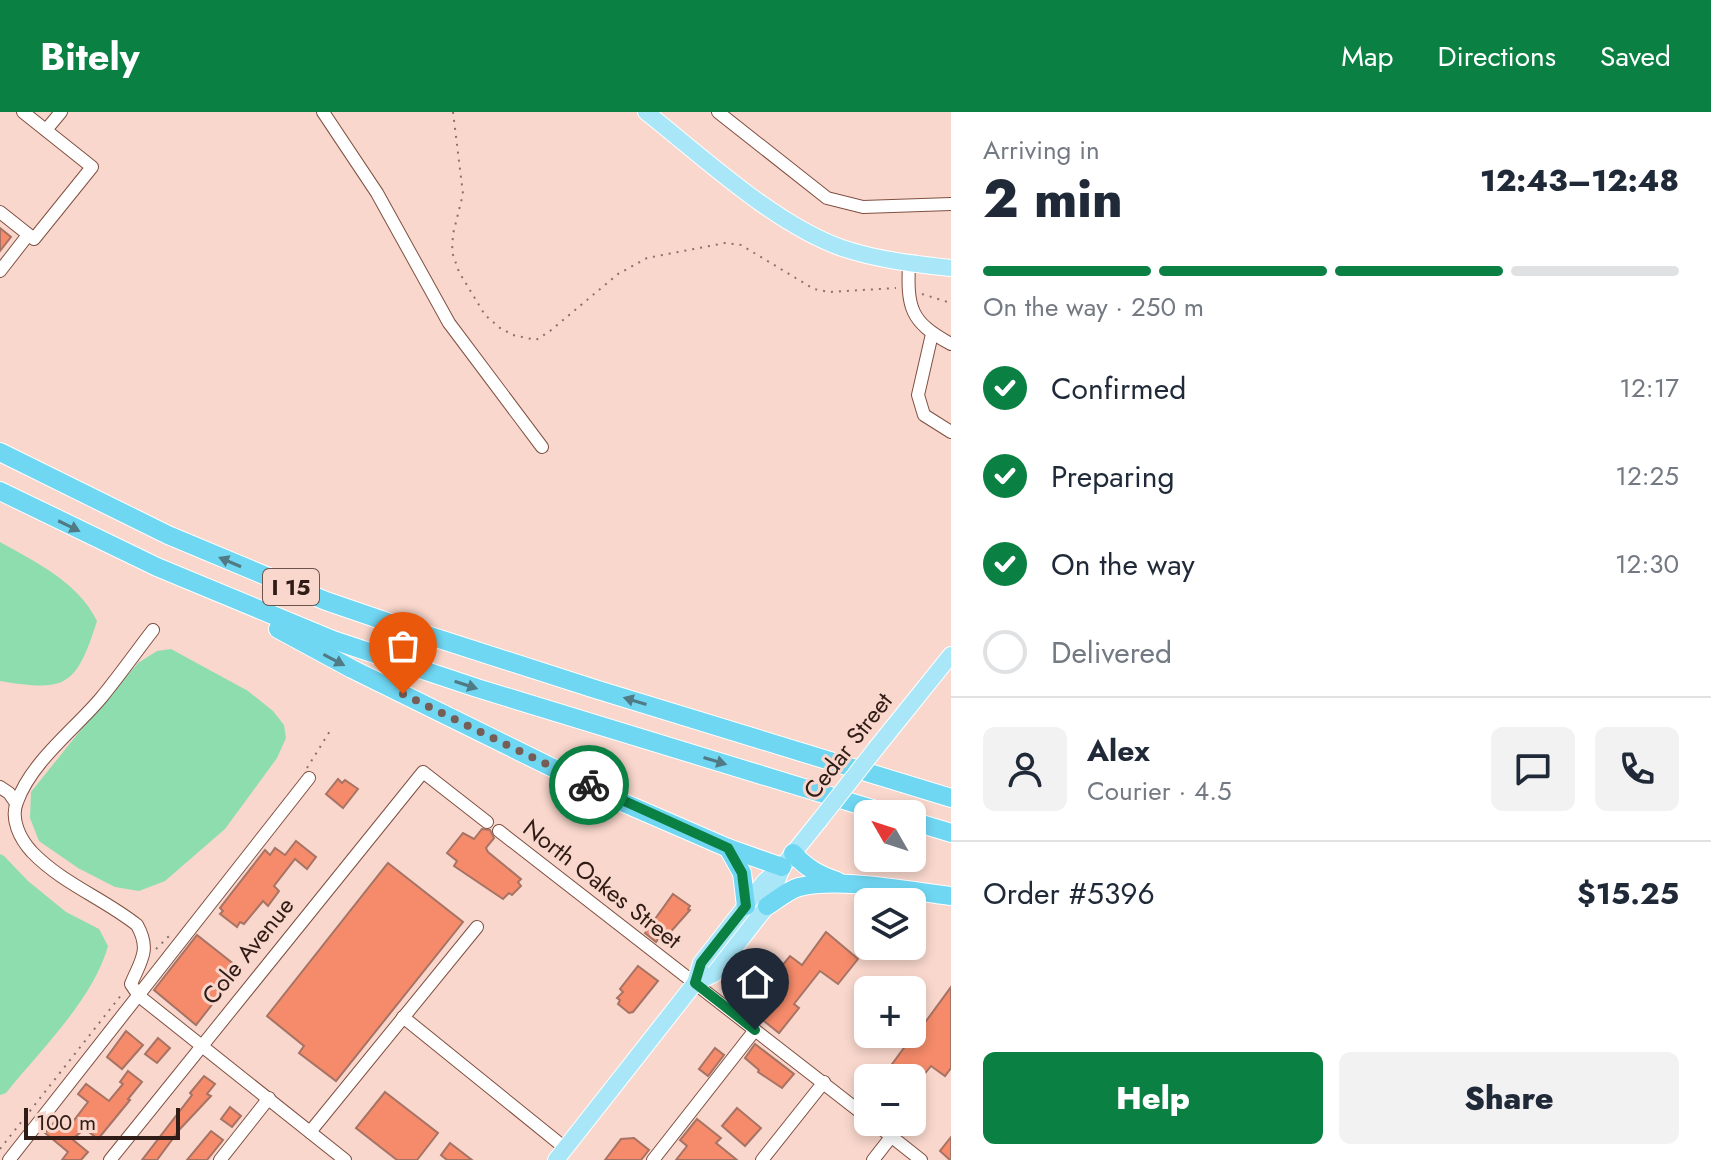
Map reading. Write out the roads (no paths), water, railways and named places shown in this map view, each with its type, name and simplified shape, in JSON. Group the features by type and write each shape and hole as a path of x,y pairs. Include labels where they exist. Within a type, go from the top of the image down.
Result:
{"highway":[{"name":"I 15","path":"0,452 168,535 326,601 951,798"},
{"name":"I 15","path":"0,491 191,583 297,627 441,677 854,803"},
{"path":"191,583 365,675 624,803 728,848 788,860 852,885"},
{"path":"926,825 951,833"},
{"path":"728,848 742,873 746,906"},
{"path":"767,906 797,887 852,885 951,896"}],"main road":[{"path":"646,112 758,200 798,226 841,247 909,263 951,268"},
{"name":"Cedar Street","path":"561,1154 695,983 701,963 765,881 788,860 951,655"},
{"name":"Cedar Street","path":"695,983 714,974 767,906 788,860"}],"street":[{"path":"0,212 34,239 92,167 23,112"},
{"path":"46,130 61,112"},
{"path":"323,112 377,193 449,323 542,447"},
{"path":"718,112 827,198 863,207 951,204"},
{"path":"0,271 28,235"},
{"path":"909,263 908,289 915,319 932,334 951,344"},
{"path":"932,334 918,395 924,415 951,432"},
{"path":"153,630 101,697 53,748 16,803 16,828 29,849 75,887 137,925 145,938 144,952 131,984 139,996 345,1160"},
{"name":"North Oakes Street","path":"423,772 487,822"},
{"name":"Cole Avenue","path":"110,1160 423,772"},
{"path":"9,1160 309,778"},
{"path":"0,787 16,803"},
{"name":"North Oakes Street","path":"499,831 854,1107"},
{"path":"310,1132 477,927"},
{"path":"403,1017 561,1154"},
{"path":"653,1160 755,1030"},
{"path":"762,1160 824,1082"},
{"path":"220,1160 269,1098"},
{"path":"873,1160 891,1137"},
{"name":"North Oakes Street","path":"891,1137 921,1160"}]}
